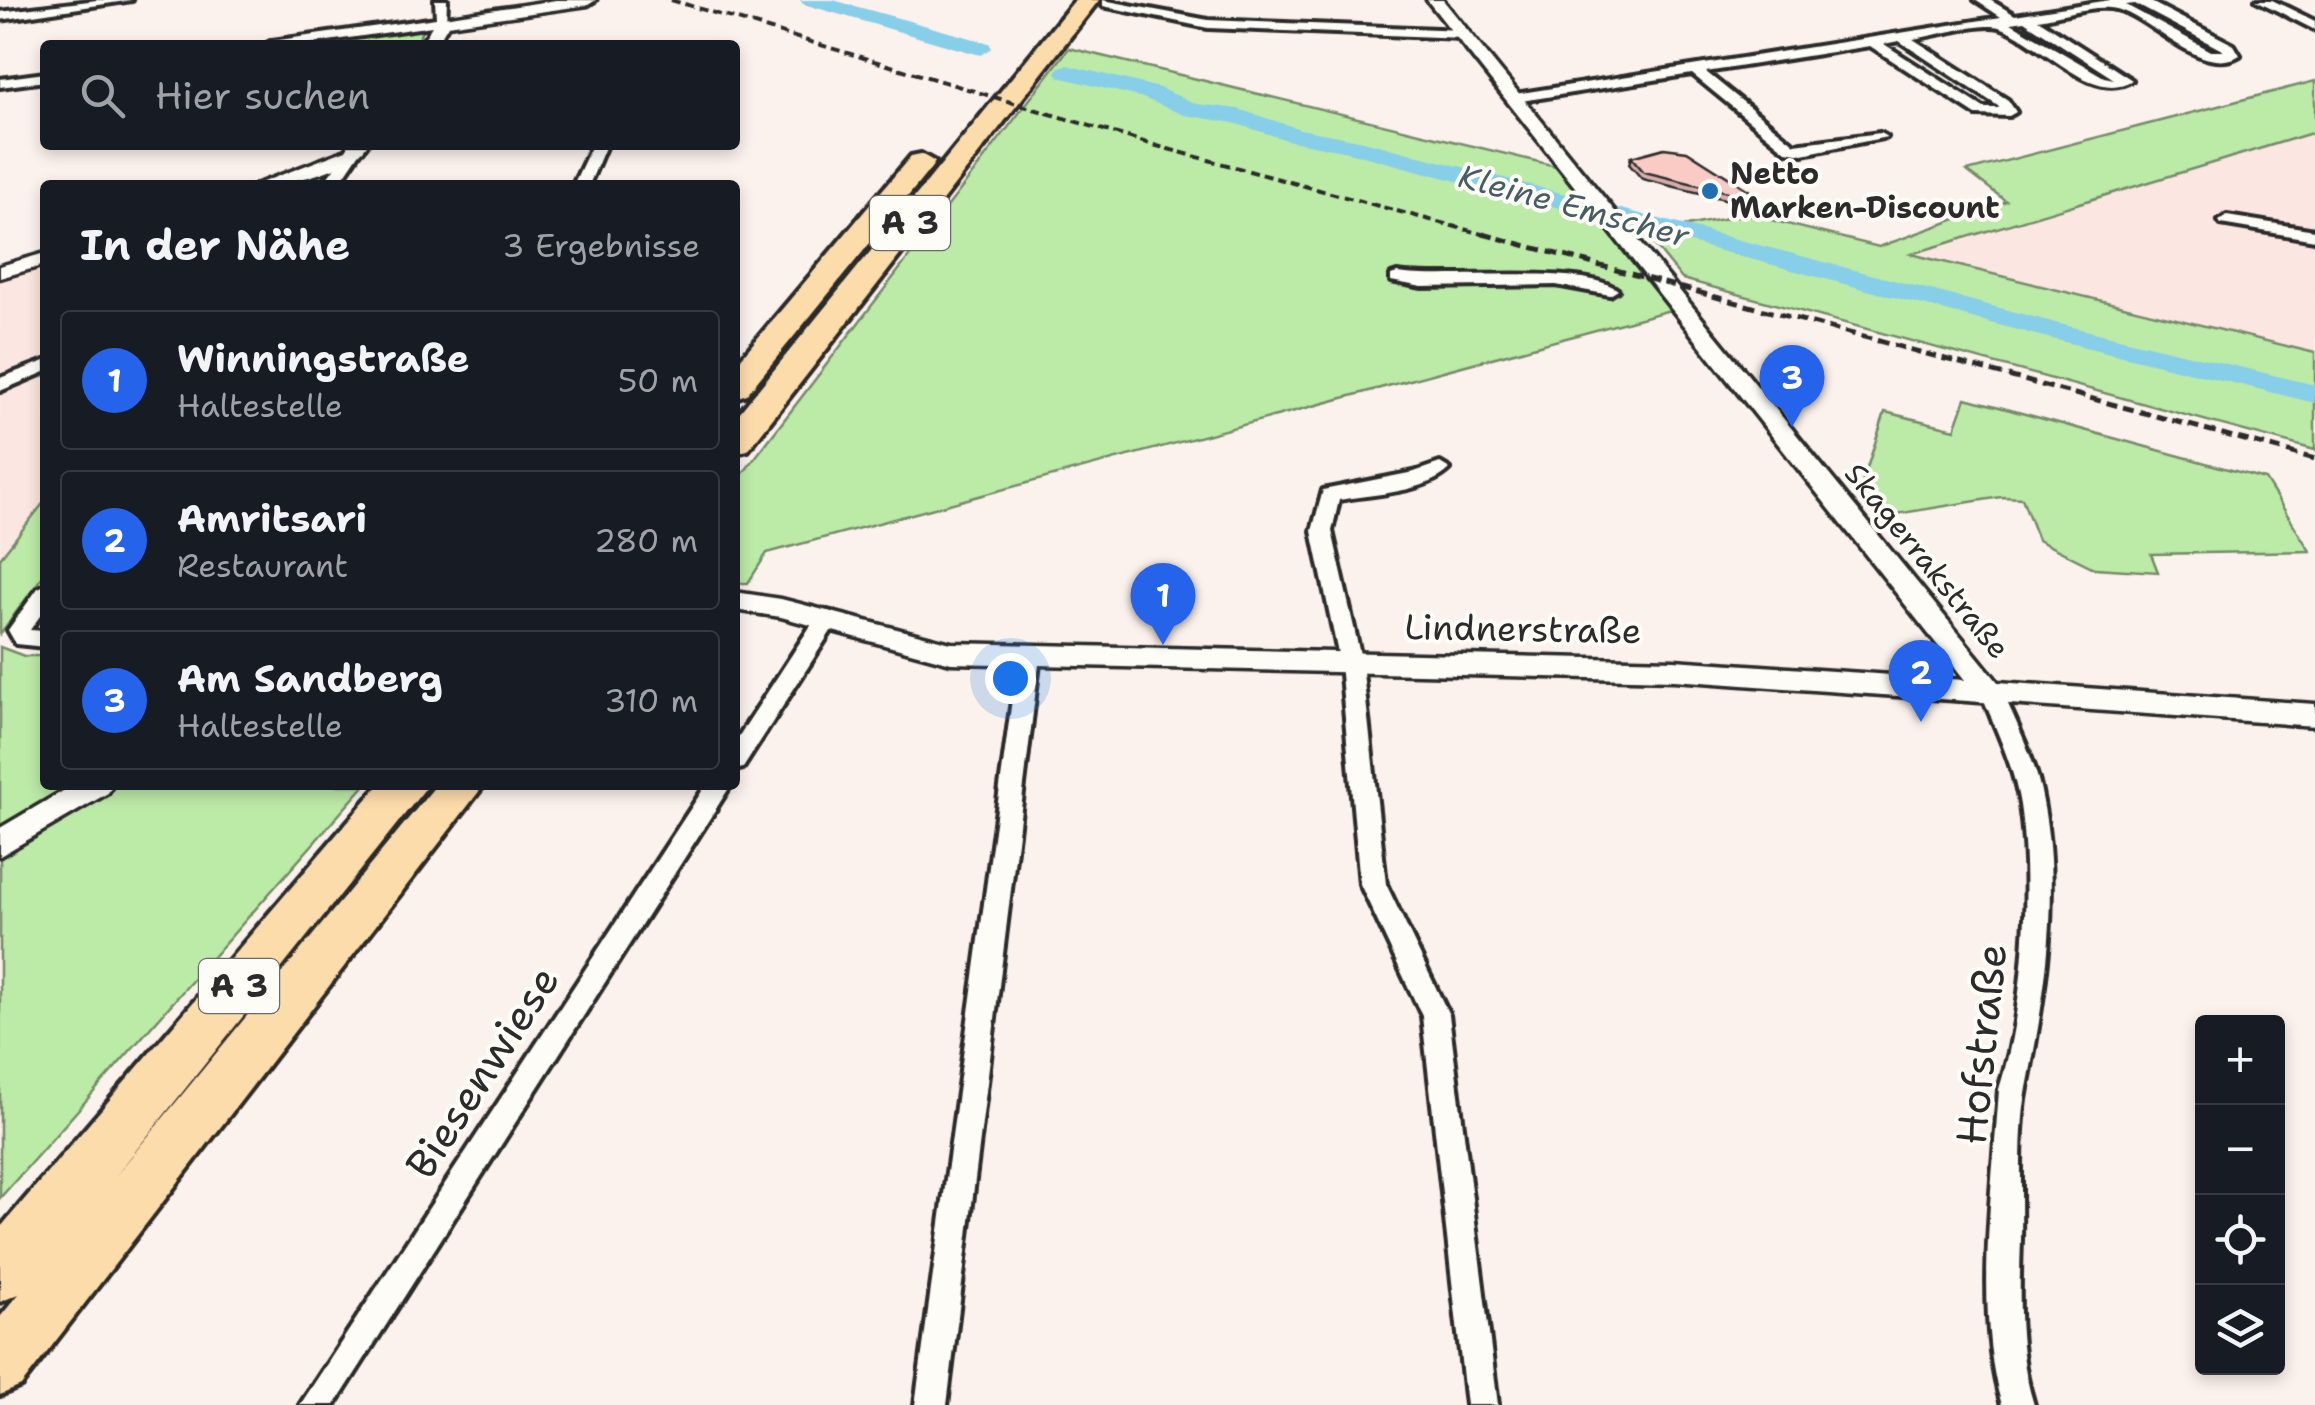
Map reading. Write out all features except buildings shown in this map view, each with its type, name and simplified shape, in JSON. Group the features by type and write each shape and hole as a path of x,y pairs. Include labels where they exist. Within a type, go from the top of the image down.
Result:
{"highway":[{"name":"A 3","path":"740,381 1084,1"},
{"name":"A 3","path":"740,436 1084,1"},
{"name":"A 3","path":"0,1272 402,790"},
{"name":"A 3","path":"0,1365 458,790"}],"street":[{"path":"0,16 126,0"},
{"path":"431,40 442,20 441,0"},
{"path":"306,40 588,0"},
{"name":"Skagerrakstraße","path":"1435,0 1994,695"},
{"path":"1981,0 2125,80 2100,81 2013,19"},
{"path":"1515,98 2136,0 2229,48 2233,55 2208,55 2113,4"},
{"path":"2262,0 2315,26"},
{"path":"2295,0 2315,10"},
{"path":"1084,1 1208,24 1463,34"},
{"path":"1872,42 1981,112 2009,112 2003,103 1901,37"},
{"path":"1695,70 1791,148 1803,150 1880,137"},
{"path":"0,83 40,78"},
{"path":"277,180 355,150"},
{"path":"334,180 355,150"},
{"path":"583,180 597,150"},
{"path":"2227,221 2315,236"},
{"path":"0,272 40,260"},
{"path":"1397,278 1422,282 1556,280 1610,290"},
{"path":"0,384 40,368"},
{"path":"1440,469 1418,478 1340,490 1330,495 1322,531 1351,663 1373,884 1435,1016 1482,1405"},
{"path":"40,601 20,630 24,638 40,638"},
{"name":"Lindnerstraße","path":"740,602 827,620 936,650 1029,656 1674,670 2315,715"},
{"path":"740,753 827,620"},
{"path":"932,1405 1029,656"},
{"name":"Hofstraße","path":"1994,695 2027,781 2035,842 2032,945 2022,1068 2014,1089 2007,1240 2007,1371 2018,1405"},
{"path":"0,843 90,790"},
{"name":"Biesenwiese","path":"316,1405 716,790"}],"shaded area":[{"path":"2315,132 2315,353 1909,254 1947,242"},
{"path":"40,269 40,507 0,558 0,282"}],"green space":[{"path":"422,27 419,40 328,40"},
{"path":"1069,48 1564,168 1674,309 767,553 748,583 740,583 740,477"},
{"path":"2315,81 2315,132 1911,254 2315,353 2315,450 1682,279 1646,234 1747,214 1879,247 2006,201 1967,171"},
{"path":"1966,398 2265,479 2310,551 2151,554 2158,572 2094,568 2038,540 2022,498 2001,497 1878,517 1859,493 1885,412 1955,429"},
{"path":"40,507 40,580 0,634 0,558"},
{"path":"0,647 24,656 40,656 40,790 66,790 0,830"},
{"path":"109,790 361,790 0,1198 0,855"}],"waterway":[{"name":"Kleine Emscher","path":"810,0 981,48"},
{"name":"Kleine Emscher","path":"1067,72 1151,93 1192,110 1238,116 1295,135 1350,145 2050,330 2315,394"}],"railway":[{"path":"671,0 1157,146 1493,237"},
{"path":"1483,234 2315,459"}],"place":[{"name":"Netto Marken-Discount","path":"1710,191"},
{"name":"Am Sandberg","path":"1792,427"},
{"name":"Winningstraße","path":"1163,645"},
{"name":"Amritsari","path":"1921,722"}]}
